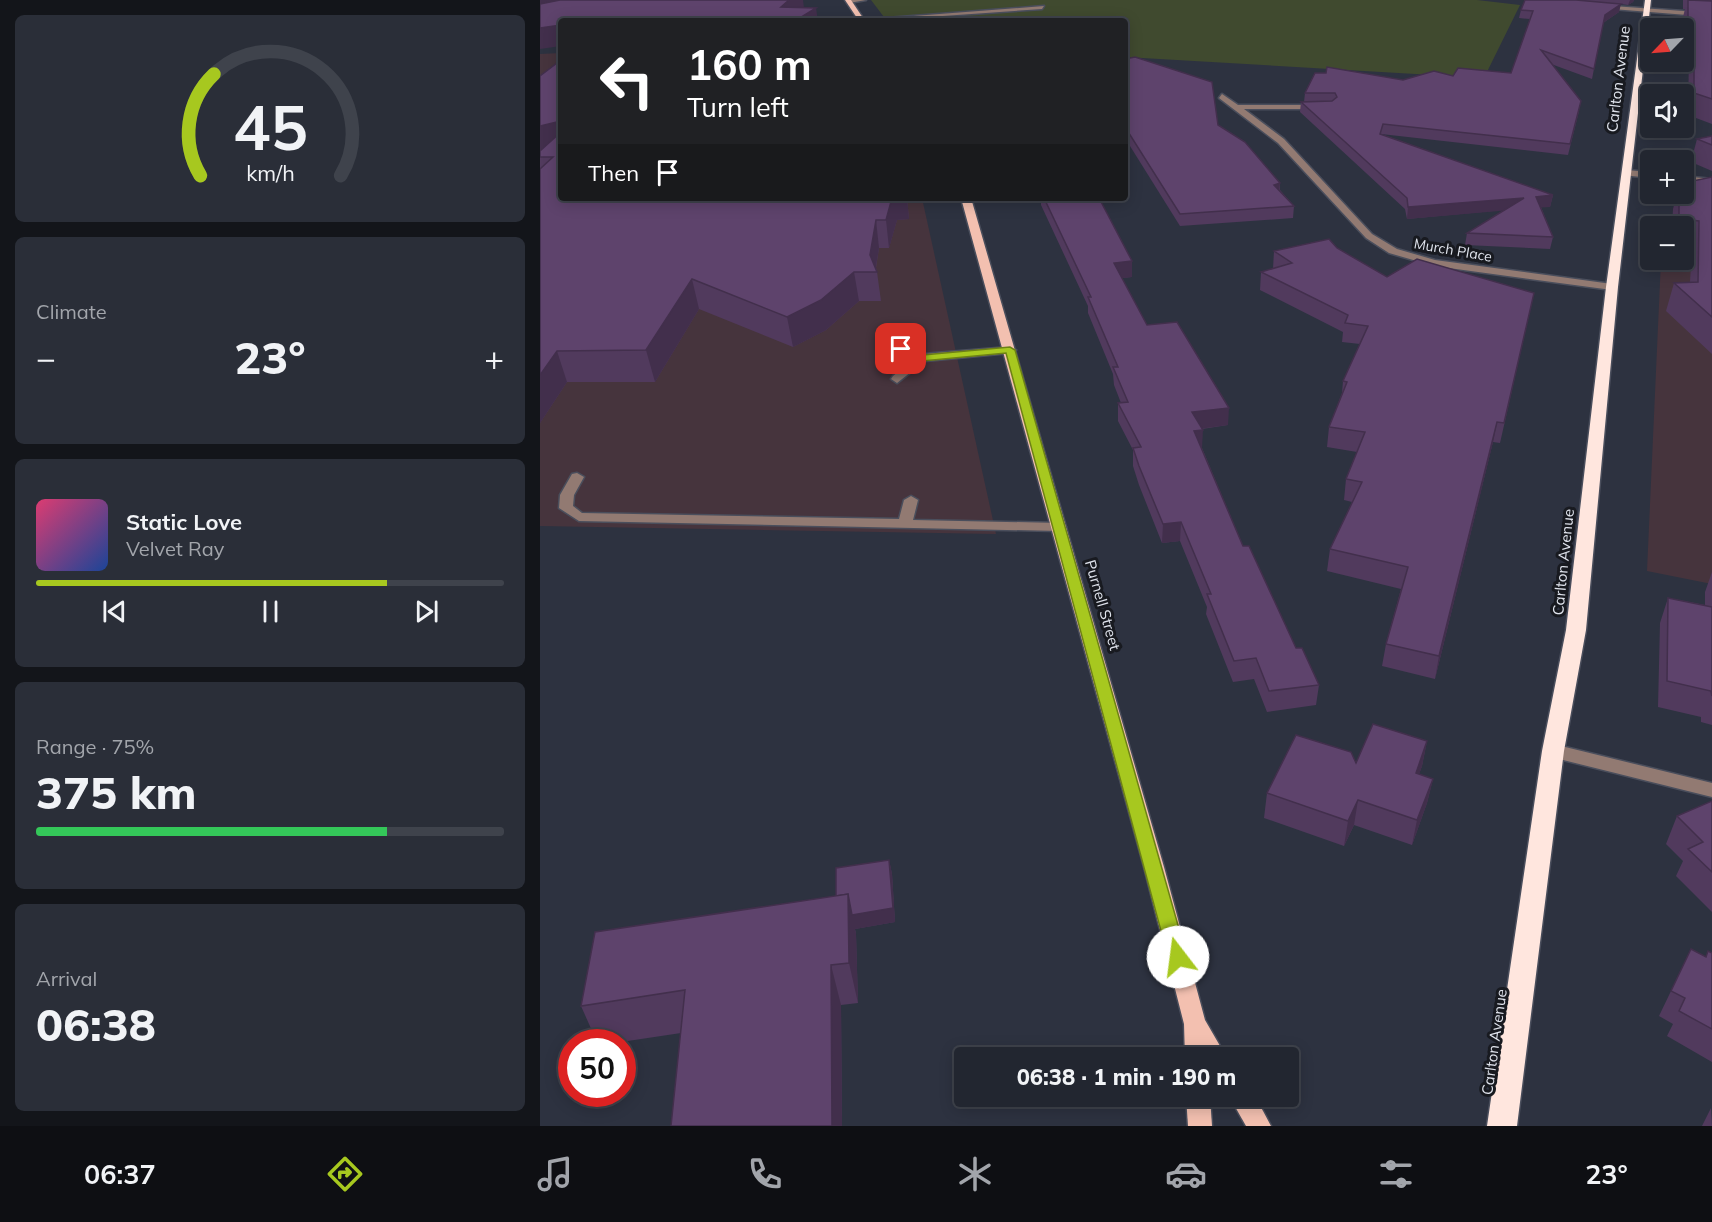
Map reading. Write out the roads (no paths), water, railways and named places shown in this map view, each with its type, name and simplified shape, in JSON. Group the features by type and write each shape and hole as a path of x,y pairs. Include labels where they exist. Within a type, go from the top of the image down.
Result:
{"highway":[{"name":"Carlton Avenue","path":"1502,1126 1552,751 1576,630 1612,287 1647,5"}],"main road":[{"path":"848,1 860,18"},
{"name":"Purnell Street","path":"967,201 1195,1024 1196,1047"},
{"name":"Purnell Street","path":"1195,1024 1209,1047"},
{"path":"1199,1107 1200,1126"},
{"path":"1248,1107 1259,1126"}],"street":[{"path":"848,1 863,0"},
{"path":"1594,6 1647,5 1712,15"},
{"path":"910,18 1042,7"},
{"name":"Murch Place","path":"1222,96 1281,141 1369,236 1393,251 1434,263 1612,287"},
{"path":"1239,107 1331,107"},
{"path":"1626,172 1640,174"},
{"path":"1694,180 1712,182"},
{"path":"901,349 922,358 1010,350"},
{"path":"897,379 922,358"},
{"path":"577,477 567,495 566,508 579,517 1059,527"},
{"path":"905,524 911,500"},
{"path":"1552,751 1712,790"}]}
